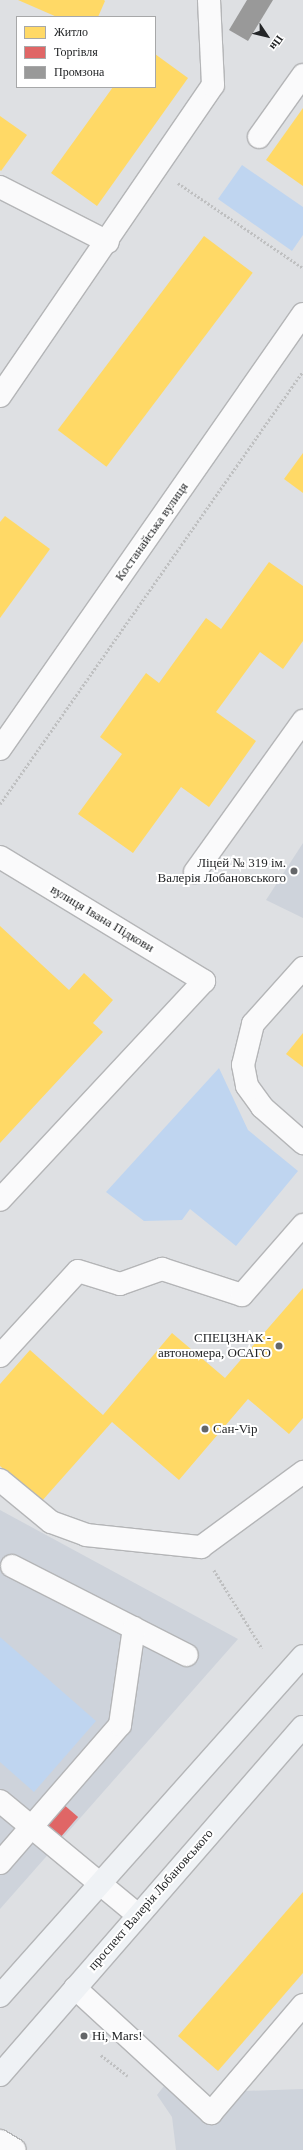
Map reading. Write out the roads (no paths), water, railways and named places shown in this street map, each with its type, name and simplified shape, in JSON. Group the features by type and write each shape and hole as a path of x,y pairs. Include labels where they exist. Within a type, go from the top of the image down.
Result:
{"main road":[{"path":"0,1996 97,1883 303,1656"},
{"name":"проспект Валерія Лобановського","path":"0,2075 303,1727"}],"street":[{"path":"0,396 158,169 213,85 209,0"},
{"path":"259,137 303,75"},
{"path":"0,187 108,242"},
{"name":"Костанайська вулиця","path":"0,749 303,314"},
{"path":"195,872 303,721"},
{"name":"вулиця Івана Підкови","path":"0,857 204,981 0,1200"},
{"path":"303,968 253,1024 243,1065 247,1086 262,1107 303,1143"},
{"path":"0,1356 78,1271 120,1284 162,1269 242,1295 303,1226"},
{"path":"0,1480 51,1522 86,1535 201,1547 303,1472"},
{"path":"12,1566 187,1655"},
{"path":"0,1863 120,1725 134,1628"},
{"path":"0,1801 97,1883 138,1915"},
{"path":"75,1988 211,2113 303,2005"},
{"path":"0,2142 15,2150"}],"place":[{"name":"Ліцей № 319 ім. Валерія Лобановського","path":"294,871"},
{"name":"СПЕЦЗНАК - автономера, ОСАГО","path":"279,1346"},
{"name":"Сан-Vip","path":"205,1429"},
{"name":"Hi, Mars!","path":"84,2036"}]}
